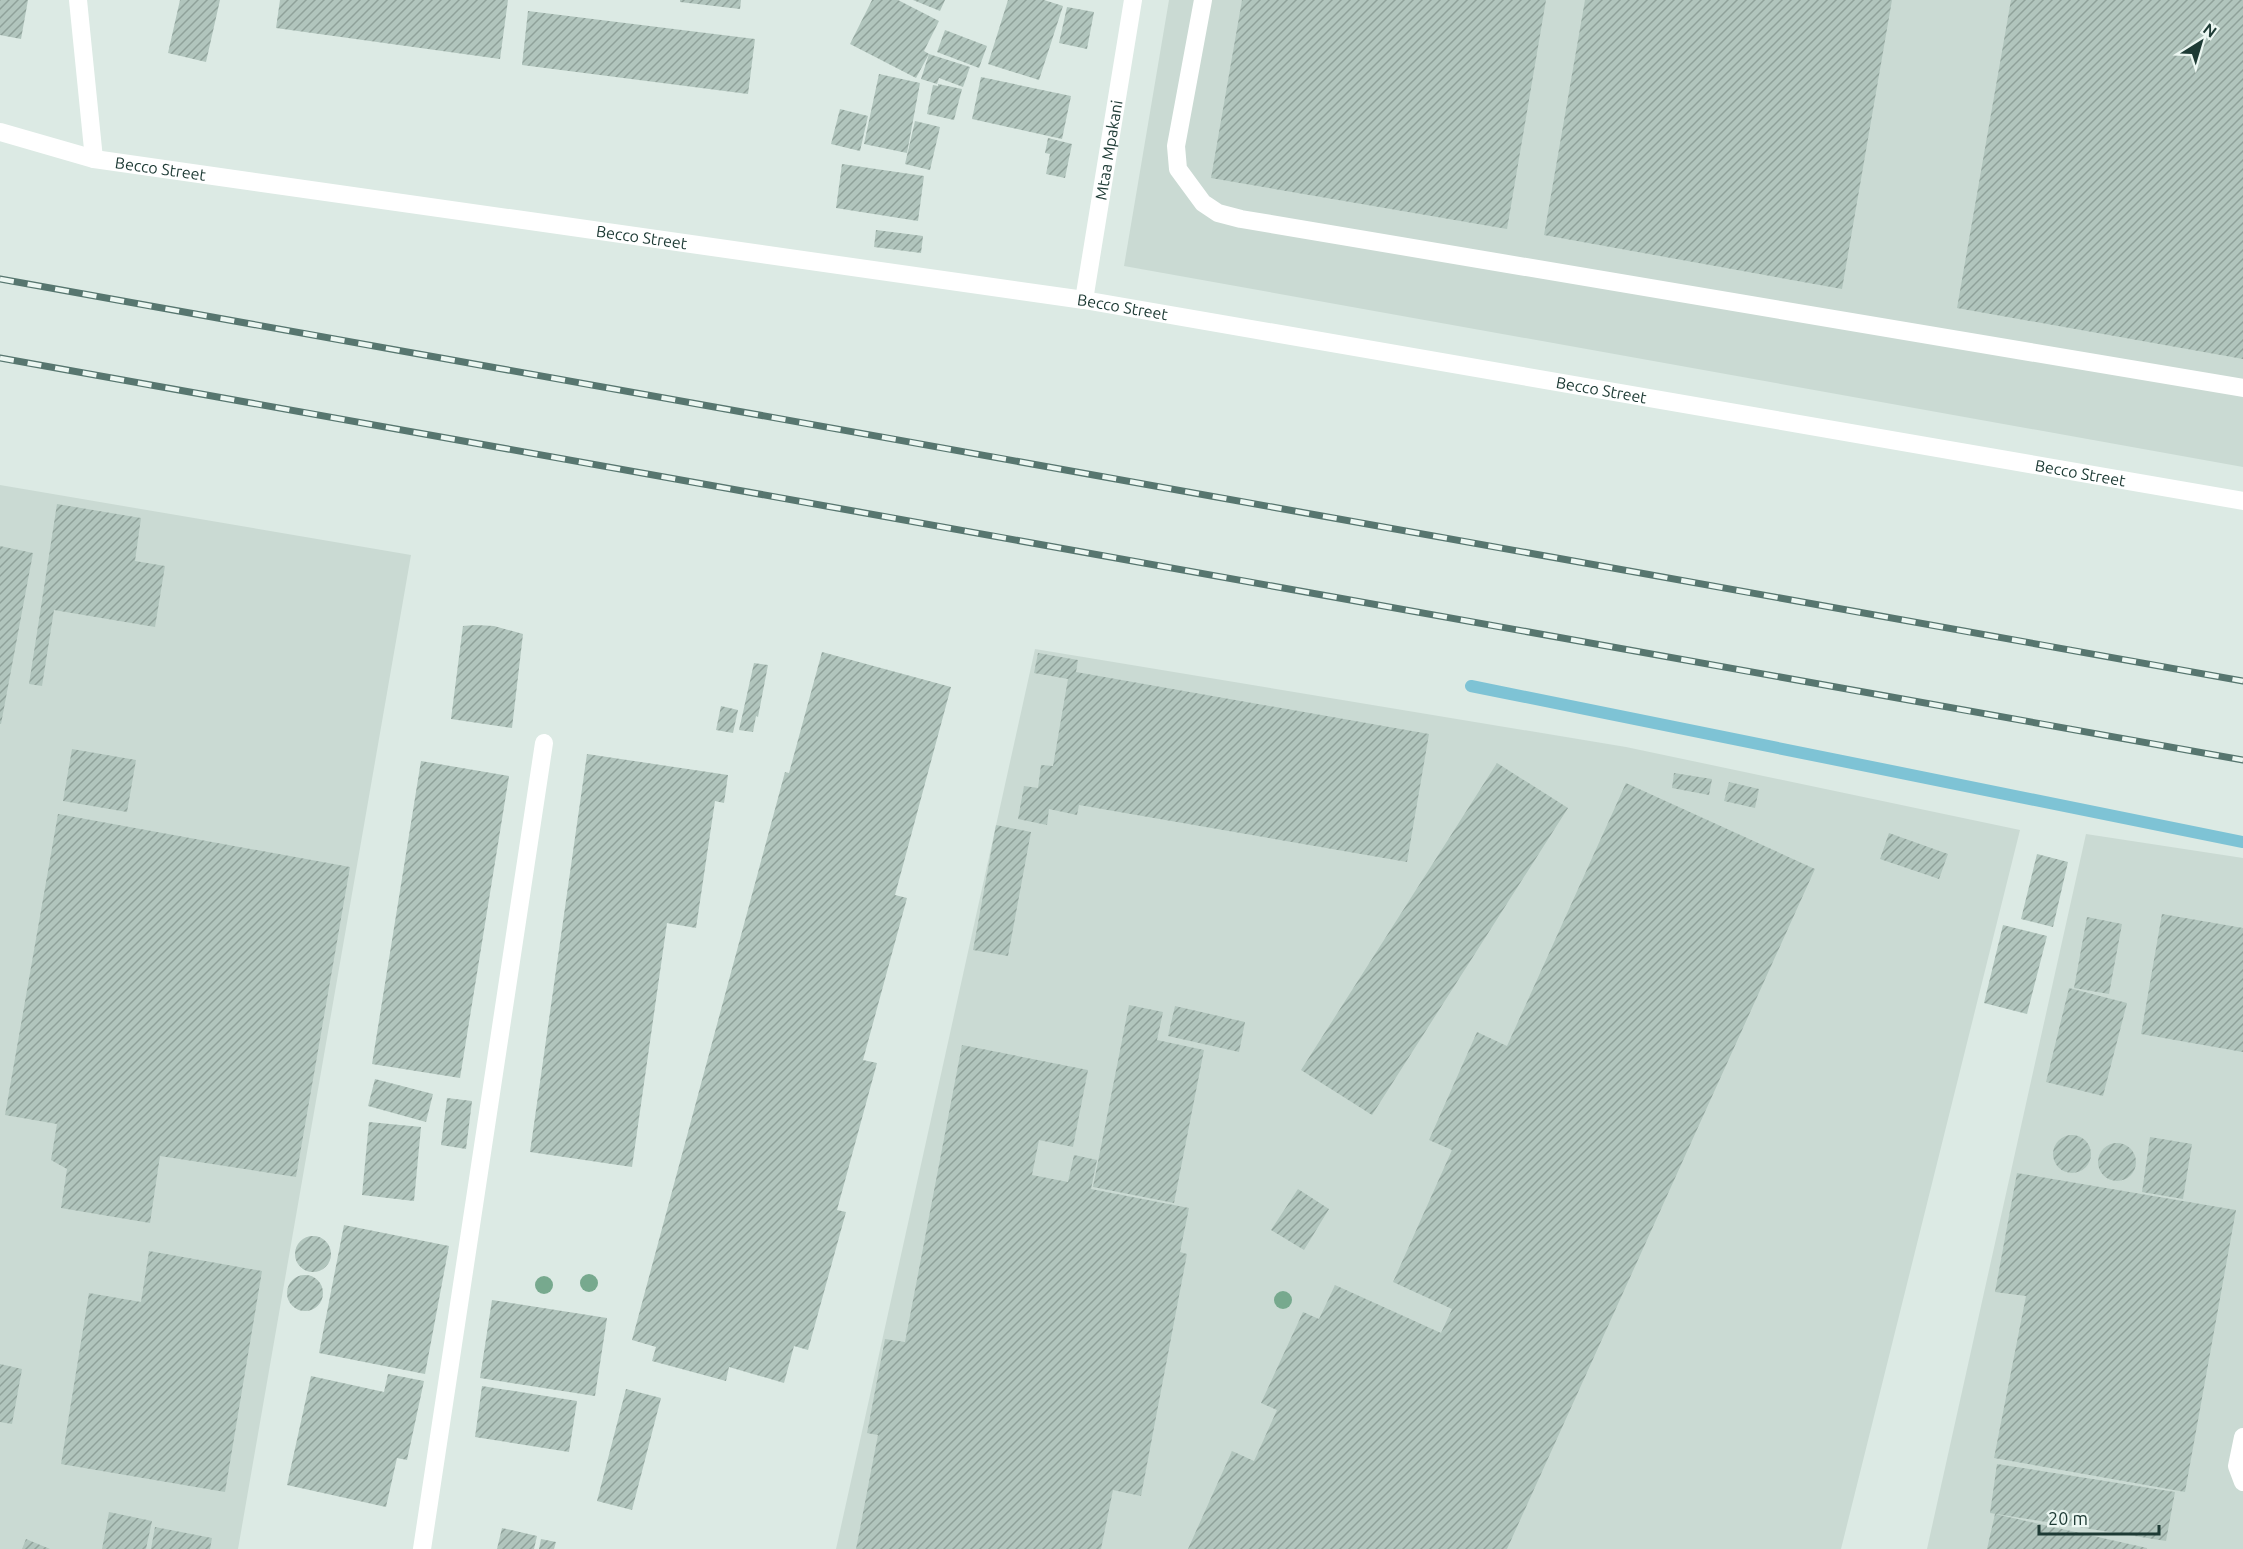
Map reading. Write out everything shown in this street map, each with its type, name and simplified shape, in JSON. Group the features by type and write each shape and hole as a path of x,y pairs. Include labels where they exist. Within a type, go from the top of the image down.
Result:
{"street":[{"path":"78,0 94,159"},
{"name":"Mtaa Mpakani","path":"1084,300 1133,0"},
{"path":"1203,0 1176,146 1178,169 1203,203 1218,213 1241,219 2243,388"},
{"name":"Becco Street","path":"0,132 94,159 1084,300 2243,501"},
{"path":"422,1549 544,743"},
{"path":"2243,1437 2237,1466 2243,1482"}],"shaded area":[{"path":"1169,0 2243,0 2243,467 1124,266"},
{"path":"0,485 411,555 238,1549 0,1549"},
{"path":"1035,649 1626,747 2020,830 1841,1549 836,1549"},
{"path":"2086,834 2243,858 2243,1549 1927,1549"}],"building":[{"path":"0,0 28,0 21,39 0,35"},
{"path":"180,0 220,0 206,62 168,53"},
{"path":"280,0 508,0 500,59 276,28"},
{"path":"680,0 741,0 740,9 680,2"},
{"path":"872,0 898,0 939,21 924,51 929,54 916,78 850,44"},
{"path":"913,0 945,0 940,11"},
{"path":"1008,0 1044,0 1063,6 1039,80 988,64"},
{"path":"1242,0 1546,0 1507,229 1211,178"},
{"path":"1585,0 1892,0 1842,289 1544,235"},
{"path":"2011,0 2243,0 2243,359 1957,308"},
{"path":"1067,7 1094,12 1087,49 1059,43"},
{"path":"528,11 755,39 748,94 522,65"},
{"path":"945,30 987,46 979,68 937,52"},
{"path":"929,54 970,67 963,87 939,78 937,84 921,79"},
{"path":"879,74 920,83 907,153 864,144"},
{"path":"981,77 1071,96 1062,139 972,119"},
{"path":"938,84 962,89 954,120 927,114 933,85 938,86"},
{"path":"840,109 868,116 860,151 831,144"},
{"path":"915,121 940,127 930,170 905,164"},
{"path":"1048,138 1072,144 1065,178 1046,174 1050,154 1045,153"},
{"path":"842,164 924,176 918,221 836,208"},
{"path":"876,230 923,236 921,253 874,247"},
{"path":"57,504 141,518 135,561 165,566 155,627 54,610 42,686 29,684"},
{"path":"0,546 33,553 1,724 0,724"},
{"path":"463,626 494,626 523,634 512,728 451,719"},
{"path":"822,652 951,687 895,895 907,898 863,1060 877,1063 837,1210 846,1212 808,1350 794,1346 784,1383 729,1367 726,1381 652,1361 656,1347 632,1340 785,772 789,773"},
{"path":"1038,653 1078,660 1076,672 1429,734 1407,862 1079,805 1077,815 1049,809 1047,825 1018,819 1024,786 1038,788 1041,765 1053,766 1068,679 1034,673"},
{"path":"754,663 768,665 753,732 739,730"},
{"path":"721,706 738,710 733,733 716,730"},
{"path":"72,749 136,760 127,812 63,801"},
{"path":"587,754 728,775 724,803 715,801 696,928 667,923 632,1167 530,1152"},
{"path":"421,761 509,776 460,1078 372,1064"},
{"path":"1497,763 1568,808 1372,1115 1301,1070"},
{"path":"1674,773 1712,779 1709,795 1672,788"},
{"path":"1729,782 1759,789 1755,808 1724,801"},
{"path":"1626,783 1815,869 1507,1549 1188,1549 1232,1451 1254,1461 1277,1410 1261,1403 1303,1312 1319,1319 1335,1285 1441,1333 1452,1309 1393,1282 1452,1150 1429,1140 1477,1032 1507,1046"},
{"path":"58,814 350,867 296,1177 160,1156 150,1223 61,1208 67,1169 51,1160 57,1124 5,1115"},
{"path":"996,825 1031,832 1008,956 973,950"},
{"path":"1889,833 1948,854 1939,879 1880,859"},
{"path":"2037,854 2068,862 2053,927 2021,919"},
{"path":"2162,914 2243,928 2243,1052 2141,1034"},
{"path":"2087,917 2122,924 2109,994 2074,988"},
{"path":"2003,925 2047,936 2027,1014 1984,1003"},
{"path":"2069,988 2127,1003 2103,1096 2046,1082"},
{"path":"1129,1005 1163,1012 1157,1040 1204,1050 1174,1203 1093,1187"},
{"path":"1175,1006 1245,1022 1239,1052 1168,1036"},
{"path":"962,1045 1088,1070 1073,1147 1039,1140 1032,1175 1068,1182 1074,1155 1097,1160 1091,1189 1189,1208 1180,1252 1187,1254 1141,1496 1113,1490 1101,1549 856,1549 878,1435 867,1433 885,1339 905,1342"},
{"path":"375,1079 433,1094 426,1122 368,1106"},
{"path":"447,1098 472,1101 466,1149 441,1145"},
{"path":"369,1122 421,1127 414,1201 362,1195"},
{"path":"2072,1135 2086,1140 2091,1154 2086,1168 2072,1173 2058,1168 2053,1154 2058,1140"},
{"path":"2150,1137 2192,1144 2183,1199 2142,1192"},
{"path":"2117,1143 2131,1148 2136,1162 2131,1176 2117,1181 2103,1176 2098,1162 2103,1148"},
{"path":"2017,1173 2236,1210 2185,1492 1994,1458 2026,1296 1995,1292"},
{"path":"1298,1189 1329,1209 1304,1250 1271,1230"},
{"path":"344,1225 449,1246 425,1374 319,1353"},
{"path":"313,1236 326,1241 331,1254 326,1267 313,1272 300,1267 295,1254 300,1241"},
{"path":"149,1251 262,1271 225,1492 61,1464 89,1293 141,1302"},
{"path":"305,1275 317,1281 323,1293 317,1305 305,1311 293,1305 287,1293 293,1281"},
{"path":"492,1300 607,1318 595,1396 480,1378"},
{"path":"0,1364 22,1369 12,1424 0,1422"},
{"path":"388,1374 424,1381 407,1460 397,1458 386,1507 287,1485 311,1376 384,1392"},
{"path":"482,1386 577,1401 569,1452 475,1437"},
{"path":"626,1389 661,1398 632,1510 597,1501"},
{"path":"1997,1464 2175,1492 2166,1541 1990,1513"},
{"path":"109,1512 152,1521 146,1549 102,1549"},
{"path":"1995,1514 2147,1548 2147,1549 1987,1549"},
{"path":"155,1527 212,1538 210,1549 151,1549"},
{"path":"502,1528 537,1536 534,1549 497,1549"},
{"path":"26,1539 50,1549 22,1549"},
{"path":"541,1539 556,1542 554,1549 539,1549"}],"waterway":[{"path":"1471,686 2243,842"}],"railway":[{"path":"0,279 2243,681"},
{"path":"0,358 2243,760"}]}
